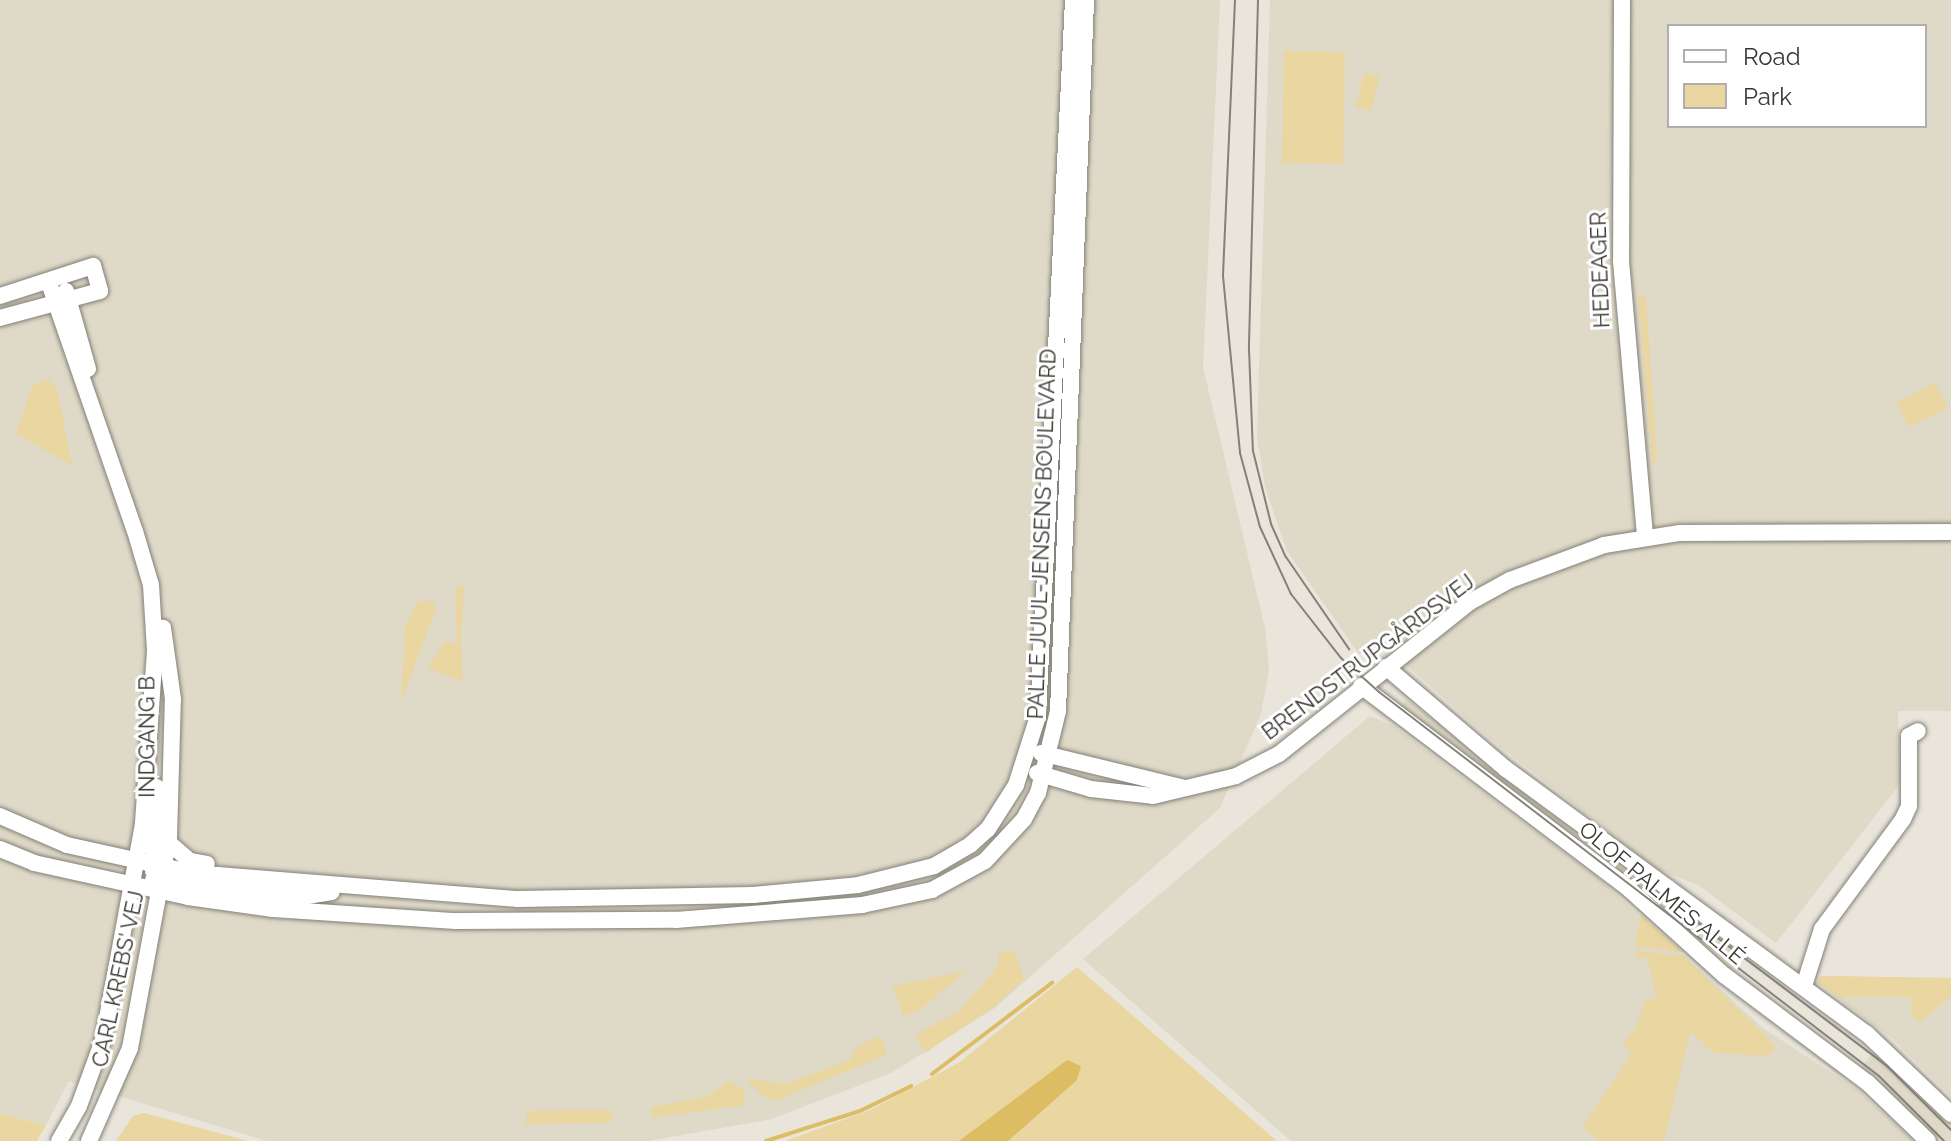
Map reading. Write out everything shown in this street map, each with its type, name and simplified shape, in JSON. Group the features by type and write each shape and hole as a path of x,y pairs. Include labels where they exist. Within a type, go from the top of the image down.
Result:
{"street":[{"name":"PALLE JUUL-JENSENS BOULEVARD","path":"1043,761 1050,702 1044,622 1073,0"},
{"name":"PALLE JUUL-JENSENS BOULEVARD","path":"0,816 56,842 273,909 456,921 676,920 862,905 932,890 985,861 1024,819 1043,761 1060,680 1086,0"},
{"name":"HEDEAGER","path":"1622,0 1621,261 1645,536"},
{"path":"0,296 56,281 93,266 100,291 0,318"},
{"path":"56,281 151,585 155,651 149,749 158,765 155,874 301,897 352,888"},
{"name":"BRENDSTRUPGÅRDSVEJ","path":"1043,761 1091,789 1153,796 1236,776 1279,754 1470,602 1510,580 1604,545 1645,536 1951,532"},
{"name":"INDGANG B","path":"151,585 161,613 173,699 168,842 155,874"},
{"name":"OLOF PALMES ALLÉ","path":"1386,667 1506,769 1804,986 1891,1054 1951,1114"},
{"name":"OLOF PALMES ALLÉ","path":"1361,686 1619,882 1724,975 1868,1083 1928,1141"},
{"path":"1804,986 1822,929 1903,819 1909,806 1909,736 1918,731"},
{"name":"PALLE JUUL-JENSENS BOULEVARD","path":"0,849 34,863 132,885 155,874 518,899 753,895 874,883 934,866 970,845 1003,808 1024,769 1043,761"},
{"name":"BRENDSTRUPGÅRDSVEJ","path":"1043,761 1191,789"},
{"path":"168,842 190,861 286,882"},
{"name":"CARL KREBS' VEJ","path":"59,1141 79,1106 103,1040 132,885 155,874"},
{"name":"CARL KREBS' VEJ","path":"89,1141 130,1048 155,874"}],"shaded area":[{"path":"0,0 1220,0 1203,367 1265,628 1269,669 1261,714 1220,808 995,1008 891,1073 772,1119 648,1141 267,1141 69,1081 46,1125 0,1114"},
{"path":"1270,0 1951,0 1951,711 1898,711 1900,784 1776,943 1698,885 1657,869 1489,738 1380,642 1359,654 1287,551 1265,487 1257,437"},
{"path":"1407,700 1649,882 1748,949 1728,975 1396,710"},
{"path":"1370,716 1392,725 1598,878 1763,1028 1858,1090 1914,1141 1291,1141 1083,959"},
{"path":"1821,976 1951,978 1951,1096 1890,1037 1817,982"},
{"path":"1877,1048 1951,1120 1951,1141 1933,1141 1858,1071"},
{"path":"1067,1060 1081,1066 1077,1080 1008,1141 959,1141"}],"green space":[{"path":"1284,51 1345,52 1343,164 1282,163"},
{"path":"1364,73 1380,77 1371,111 1356,107"},
{"path":"1646,295 1657,459 1653,466 1638,296"},
{"path":"47,378 57,389 72,465 16,434 32,387"},
{"path":"1935,383 1948,408 1909,427 1897,403"},
{"path":"464,583 463,682 428,668 444,642 457,643 455,589"},
{"path":"424,600 434,603 436,609 401,702 405,628 416,603"},
{"path":"1641,915 1683,952 1635,947"},
{"path":"1014,950 1024,979 995,1006 925,1053 915,1035 959,1011 997,968 999,953"},
{"path":"1637,951 1684,956 1776,1046 1768,1056 1714,1053 1690,1032 1664,1141 1599,1141 1583,1127 1632,1053 1622,1045 1637,1026 1645,999 1657,999 1647,957 1635,959"},
{"path":"1077,967 1277,1141 785,1141 868,1111 960,1062"},
{"path":"966,971 921,1009 903,1016 893,986"},
{"path":"1821,976 1951,978 1951,996 1919,1023 1912,1016 1911,997 1838,997 1817,982"},
{"path":"874,1038 883,1038 887,1055 775,1101 761,1095 746,1078 786,1084 851,1059 854,1049"},
{"path":"729,1080 744,1090 745,1105 651,1118 652,1107 708,1096"},
{"path":"528,1111 615,1112 610,1123 525,1124"},
{"path":"144,1113 248,1141 116,1141 133,1116"},
{"path":"0,1114 46,1125 37,1141 0,1141"}],"waterway":[{"path":"932,1074 1052,983"},
{"path":"766,1141 860,1111 911,1086"}],"tram line":[{"path":"1235,0 1223,276 1240,453 1260,527 1291,594 1341,658 1379,692 1879,1076 1944,1141"},
{"path":"1258,0 1249,349 1253,451 1271,524 1286,557 1349,649"},
{"path":"1698,923 1886,1065 1951,1130"}]}
